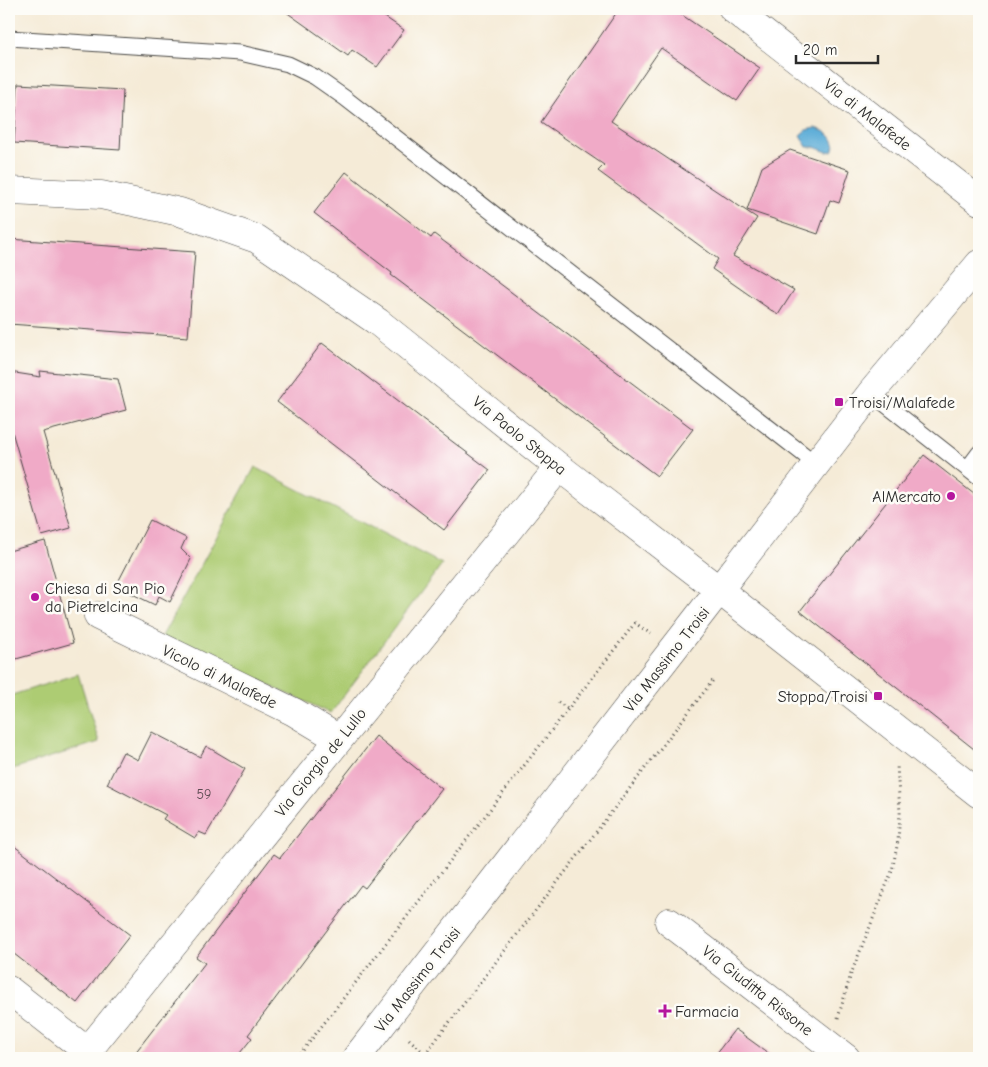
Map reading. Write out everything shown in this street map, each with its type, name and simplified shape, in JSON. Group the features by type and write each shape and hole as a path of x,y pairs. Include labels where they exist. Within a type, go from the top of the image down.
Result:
{"street":[{"name":"Via di Malafede","path":"733,9 979,201"},
{"name":"Via Paolo Stoppa","path":"9,191 101,195 180,212 257,239 378,322 559,467 978,790"},
{"name":"Via Massimo Troisi","path":"356,1058 871,393 979,264"},
{"name":"Via Giorgio de Lullo","path":"84,1055 559,467"},
{"name":"Vicolo di Malafede","path":"98,616 294,712 339,739"},
{"name":"Via Giuditta Rissone","path":"669,922 841,1055"},
{"path":"9,990 84,1055"}],"lane":[{"path":"9,38 240,53 288,64 315,77 345,98 816,464"},
{"path":"871,393 973,474 979,453"}],"path":[{"path":"297,1058 635,622 651,634"},
{"path":"409,1039 425,1056 714,679"},
{"path":"558,702 568,710"},
{"path":"841,1055 851,974 892,871 898,841 900,813 898,767 889,723"}],"green space":[{"path":"255,467 442,564 331,713 161,638"},
{"path":"78,674 99,742 9,770 9,696"}],"water":[{"path":"815,128 826,132 830,136 835,146 832,151 827,152 814,147 807,147 800,135 806,130"}],"building":[{"path":"282,9 373,9 404,30 377,67 352,50 348,56"},
{"path":"619,9 673,9 760,68 737,101 661,48 611,121 757,218 733,256 794,290 778,315 712,269 718,259 598,171 604,165 541,122"},
{"path":"18,84 123,90 120,150 14,143"},
{"path":"790,150 850,170 839,203 830,200 818,234 747,210 762,167"},
{"path":"346,172 431,238 434,234 693,429 657,476 391,275 392,273 314,213"},
{"path":"9,239 195,252 188,337 9,324"},
{"path":"322,343 490,470 444,530 277,402"},
{"path":"40,371 118,379 126,410 43,432 71,528 42,536 9,421 9,372 41,377"},
{"path":"924,455 979,498 979,753 800,611"},
{"path":"150,520 186,538 181,549 191,559 170,602 159,596 155,605 116,586"},
{"name":"Chiesa di San Pio da Pietrelcina","path":"45,541 73,643 9,661 9,551"},
{"path":"152,732 200,757 206,746 245,769 206,835 199,832 195,838 163,819 166,815 107,784 123,752 138,760"},
{"path":"376,736 442,789 365,888 361,885 248,1035 252,1038 236,1058 131,1058 205,963 196,957 274,854 280,858"},
{"path":"9,842 130,935 77,1003 9,950"},
{"path":"735,1029 775,1058 713,1058"}],"place":[{"name":"Troisi/Malafede","path":"839,402"},
{"name":"AlMercato","path":"951,496"},
{"name":"Chiesa di San Pio da Pietrelcina","path":"35,597"},
{"name":"Stoppa/Troisi","path":"878,696"},
{"name":"Farmacia","path":"665,1011"}]}
